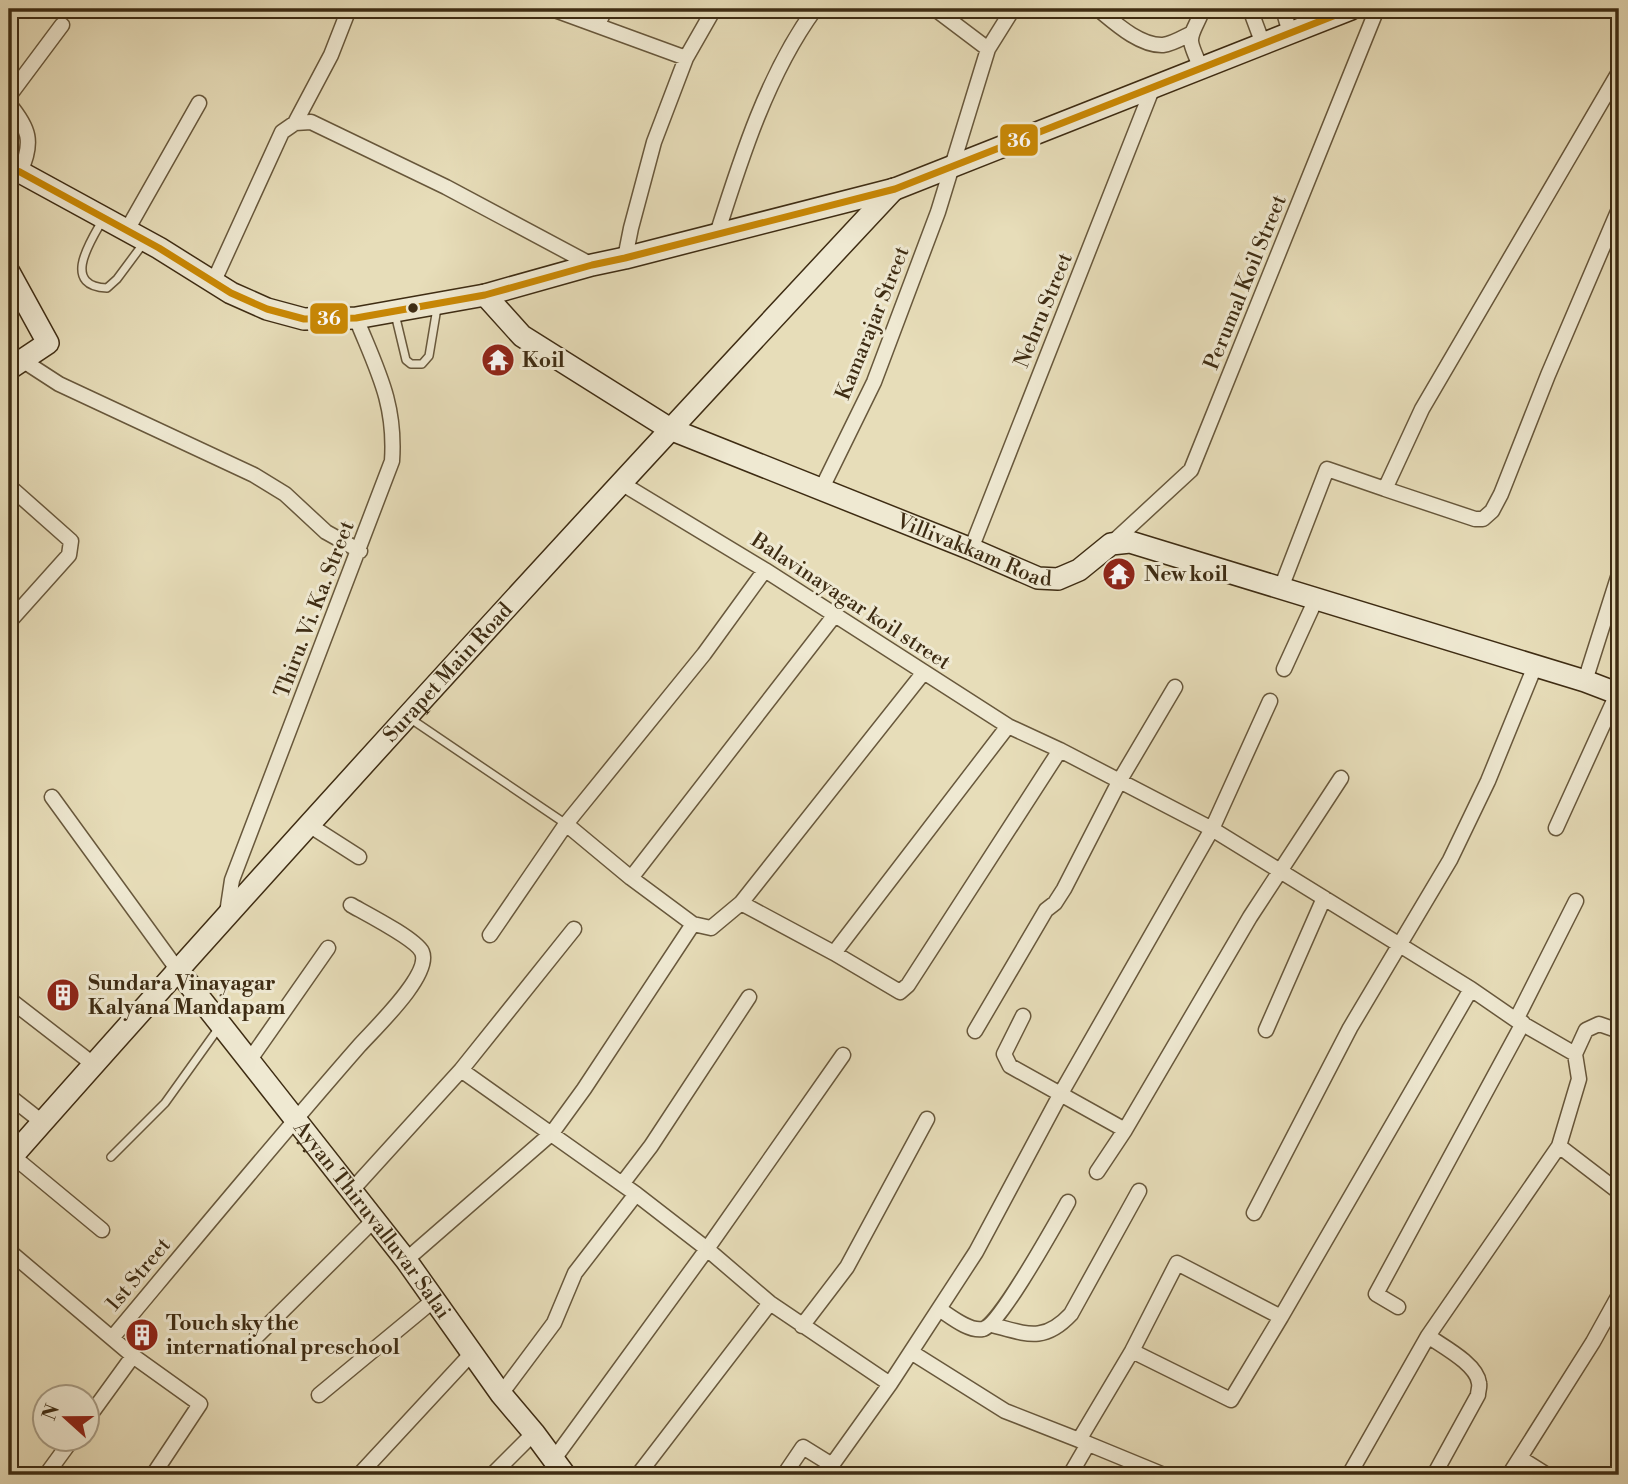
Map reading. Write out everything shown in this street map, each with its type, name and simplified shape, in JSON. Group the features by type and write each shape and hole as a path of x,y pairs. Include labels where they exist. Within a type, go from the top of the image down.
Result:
{"main road":[{"path":"15,170 127,230 213,283 267,309 304,319 356,318 485,295 592,265 895,189 1351,9"},
{"name":"Surapet Main Road","path":"10,1156 227,913 670,429 895,189"},
{"path":"9,272 48,343 16,365"},
{"name":"Villivakkam Road","path":"485,295 522,336 670,429 1038,578 1058,579 1079,570 1111,544"},
{"path":"1111,544 1130,542 1585,681 1618,694"},
{"name":"Ayyan Thiruvalluvar Salai","path":"177,970 406,1260 501,1394 559,1467"}],"street":[{"path":"295,123 331,55 349,9"},
{"path":"552,9 686,58"},
{"path":"598,25 605,9"},
{"path":"625,258 654,142 686,58 714,9"},
{"path":"717,234 737,170 783,60 815,9"},
{"path":"935,9 988,49"},
{"name":"Kamarajar Street","path":"821,490 874,382 911,288 953,168 957,144 988,49 1013,9"},
{"path":"1098,9 1132,34 1152,44 1166,45 1190,34"},
{"path":"1201,68 1190,34 1203,9"},
{"path":"1251,9 1263,44"},
{"path":"1283,9 1290,33"},
{"name":"Perumal Koil Street","path":"1111,544 1191,470 1377,9"},
{"path":"9,96 62,25"},
{"path":"1385,489 1422,409 1618,77"},
{"name":"Nehru Street","path":"971,549 1153,87"},
{"path":"127,230 199,103"},
{"path":"9,104 25,124 30,153 15,170"},
{"path":"213,283 282,131 295,123 311,122 446,187 592,265"},
{"path":"1281,588 1327,470 1475,519 1483,519 1492,511 1619,209"},
{"name":"Thiru. Vi. Ka. Street","path":"227,913 232,880 360,551 392,461 394,436 389,399 356,318"},
{"path":"16,365 254,475 303,509 326,532 360,551"},
{"name":"Balavinayagar koil street","path":"621,483 765,570 1008,726 1120,780 1212,829 1575,1054"},
{"path":"9,486 71,541 69,555 9,622"},
{"path":"490,935 566,824 704,653 765,570"},
{"path":"1585,681 1619,574"},
{"path":"1284,669 1316,599"},
{"path":"631,877 834,616"},
{"path":"1254,1213 1350,1028 1450,860 1488,781 1535,666"},
{"path":"566,824 693,924 711,928 741,903 924,672"},
{"path":"975,1031 1046,910 1055,903 1064,889 1120,780 1175,687"},
{"path":"1556,828 1618,694"},
{"path":"784,1475 803,1447 832,1465 890,1384 976,1252 1060,1095 1212,829 1270,701"},
{"path":"834,953 1008,726"},
{"path":"741,903 900,992 908,985 1060,750"},
{"path":"1097,1172 1125,1130 1279,871 1341,778"},
{"path":"52,797 177,970"},
{"path":"309,825 359,857"},
{"path":"1266,1030 1324,898"},
{"path":"1398,1307 1376,1294 1520,1022 1576,901"},
{"name":"1st Street","path":"153,1475 200,1404 112,1338 295,1119 374,1029 394,1011 423,963 422,952 411,941 351,905"},
{"path":"406,1260 552,1133 693,924"},
{"path":"352,1190 461,1070 574,929"},
{"path":"248,1061 328,948"},
{"path":"1132,1350 1231,1400 1471,989"},
{"path":"622,1184 651,1146 749,997"},
{"path":"9,999 93,1064"},
{"path":"1023,1016 1004,1054 1010,1066 1125,1130"},
{"path":"1349,1475 1428,1336 1559,1146 1579,1079 1575,1054 1586,1030 1598,1024 1619,1031"},
{"path":"559,1467 843,1055"},
{"path":"461,1070 636,1194 707,1249 770,1303 890,1384"},
{"path":"9,1096 42,1122"},
{"path":"802,1326 847,1267 927,1119"},
{"path":"1559,1146 1619,1192"},
{"path":"10,1156 102,1230"},
{"path":"992,1325 1042,1334 1058,1328 1071,1314 1139,1191"},
{"path":"501,1394 554,1323 575,1273 636,1194"},
{"path":"939,1309 971,1328 983,1329 992,1325 1068,1202"},
{"path":"257,1336 374,1220"},
{"path":"9,1251 112,1338"},
{"path":"1070,1475 1084,1442 1177,1264 1281,1317"},
{"path":"1509,1475 1619,1296"},
{"path":"319,1395 435,1300"},
{"path":"638,1475 770,1303"},
{"path":"1428,1336 1461,1358 1480,1382 1478,1395 1434,1475"},
{"path":"359,1475 473,1352"},
{"path":"911,1352 1005,1411 1164,1475"},
{"path":"102,1399 133,1356"},
{"path":"492,1475 534,1433"},
{"path":"46,1475 63,1452"},
{"path":"1520,1458 1547,1475"}],"lane":[{"path":"103,217 86,251 81,269 82,276 90,283 107,288 146,241"},
{"path":"394,312 405,360 418,365 429,356 438,303"},
{"path":"408,716 566,824"},
{"path":"111,1157 165,1103 221,1025"}],"transit line":[{"name":"36","path":"9,169 20,172 159,248 231,293 267,309 304,319 356,318 485,295 592,265 895,189 1351,9"}],"place":[{"name":"Koil","path":"498,360"},
{"name":"New koil","path":"1119,574"},
{"name":"Sundara Vinayagar Kalyana Mandapam","path":"63,995"},
{"name":"Touch sky the international preschool","path":"142,1335"}]}
